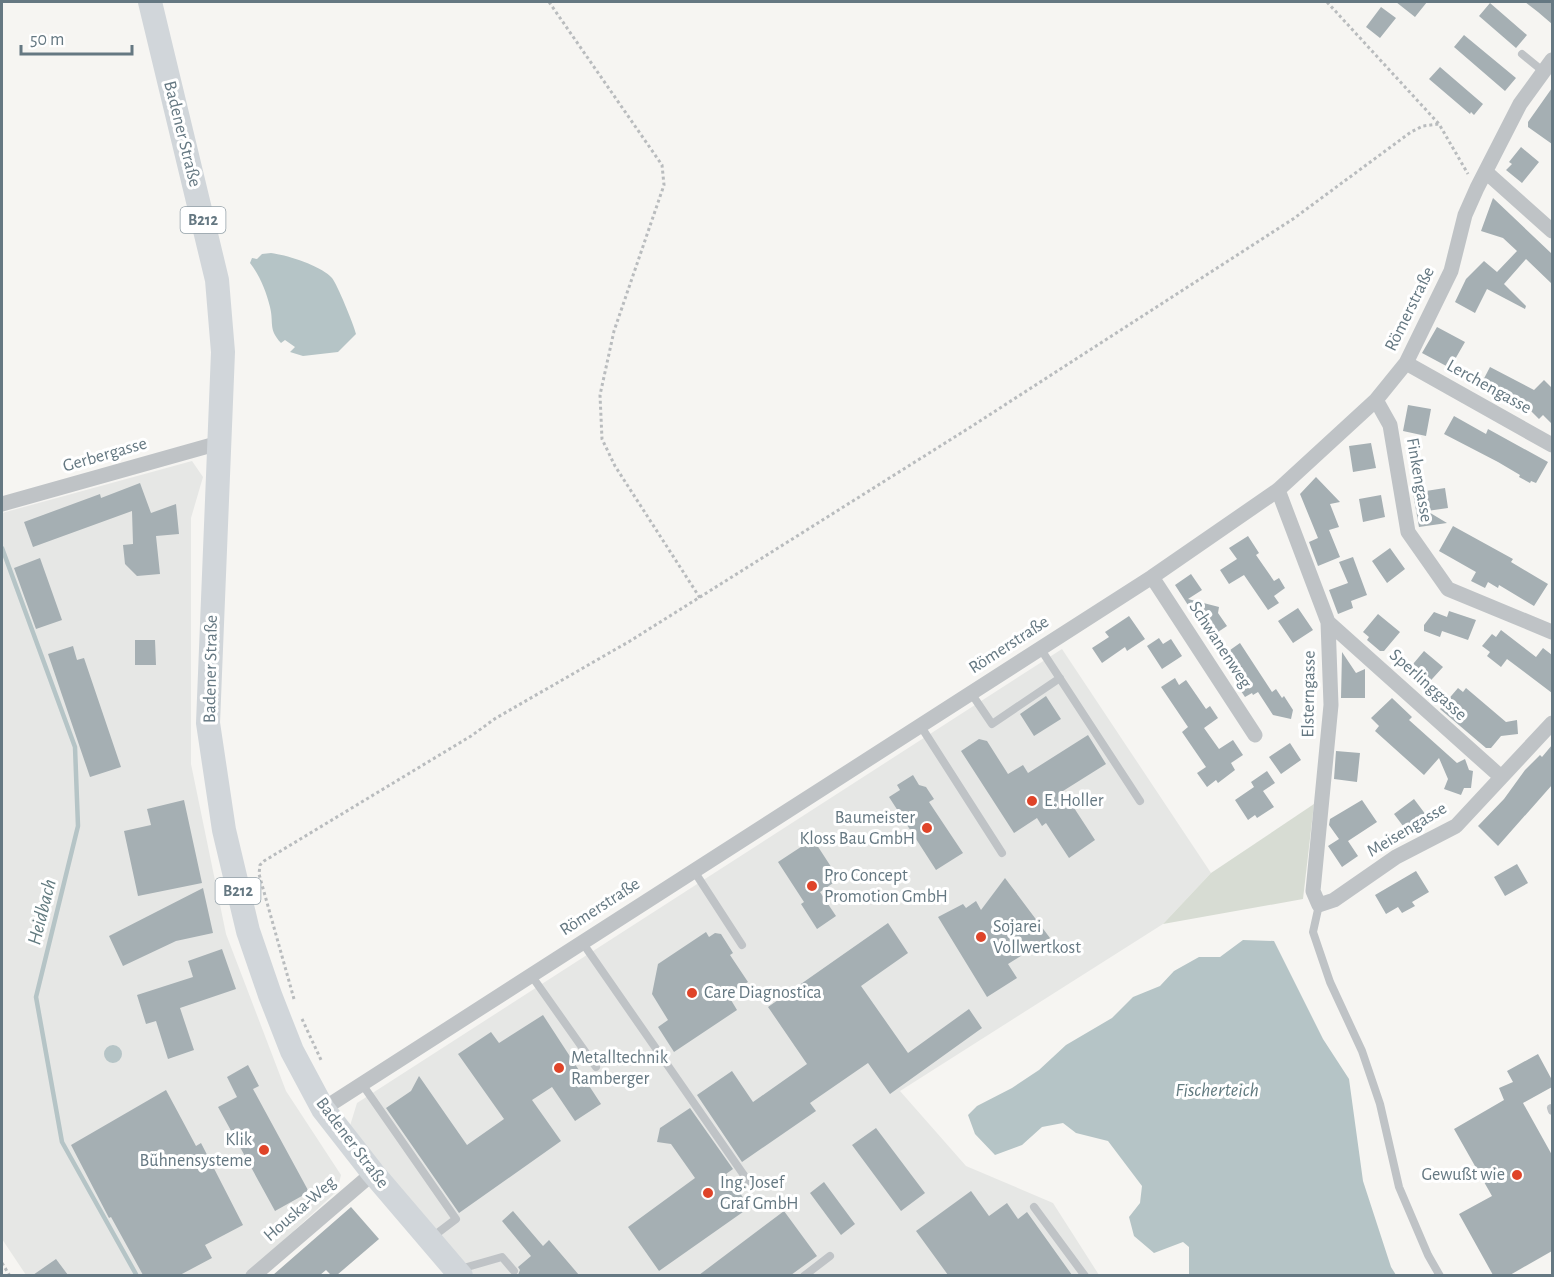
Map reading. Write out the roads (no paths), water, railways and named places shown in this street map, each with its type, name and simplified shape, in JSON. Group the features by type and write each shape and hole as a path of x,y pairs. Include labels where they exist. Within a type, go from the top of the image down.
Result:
{"main road":[{"name":"Badener Straße","path":"150,2 217,280 223,352 208,723 224,830 248,931 292,1051 323,1109 373,1173 459,1273"}],"street":[{"name":"Römerstraße","path":"323,1109 1152,577 1278,490 1376,400 1406,363 1451,271 1465,215 1477,188 1520,104 1548,66"},
{"path":"1486,172 1552,231"},
{"name":"Lerchengasse","path":"1406,363 1552,445"},
{"name":"Finkengasse","path":"1376,400 1390,425 1408,532 1448,589 1552,632"},
{"name":"Gerbergasse","path":"2,504 219,443"},
{"name":"Elsterngasse","path":"1278,490 1328,622 1331,705 1313,891 1319,906"},
{"name":"Schwanenweg","path":"1152,577 1256,735"},
{"name":"Sperlinggasse","path":"1328,622 1501,777"},
{"name":"Meisengasse","path":"1319,906 1334,900 1396,857 1456,826 1552,723"},
{"name":"Houska-Weg","path":"253,1275 373,1173"}],"lane":[{"path":"1522,54 1548,66"},
{"path":"1040,648 1140,801"},
{"path":"971,693 992,724 1060,678"},
{"path":"920,725 1002,853"},
{"path":"694,870 742,945"},
{"path":"1319,906 1313,932 1330,982 1362,1051 1380,1104 1399,1187 1428,1255 1440,1275"},
{"path":"582,942 748,1181"},
{"path":"531,975 596,1067"},
{"path":"362,1084 456,1220 429,1239"},
{"path":"1034,1207 1085,1275"},
{"path":"804,1275 830,1256"},
{"path":"459,1273 502,1257 514,1271"}],"water":[{"path":"271,253 313,265 332,278 356,334 338,352 303,356 290,352 295,347 285,340 281,343 277,338 273,330 265,289 250,263 252,258 257,259 262,254"},
{"name":"Fischerteich","path":"1243,940 1274,941 1323,1039 1349,1079 1363,1181 1391,1267 1396,1275 1189,1275 1189,1247 1183,1242 1154,1253 1134,1236 1129,1217 1140,1203 1142,1186 1108,1141 1076,1133 1063,1123 1042,1127 1022,1145 995,1155 975,1134 968,1115 977,1106 1012,1088 1039,1070 1066,1045 1112,1018 1133,997 1160,986 1174,971 1199,957 1220,957"},
{"path":"113,1045 119,1048 122,1054 119,1060 113,1063 107,1060 104,1054 107,1048"}],"waterway":[{"name":"Heidbach","path":"2,548 75,747 78,826 36,997 62,1142 137,1276"}],"place":[{"name":"E. Holler","path":"1032,801"},
{"name":"Baumeister Kloss Bau GmbH","path":"927,828"},
{"name":"Pro Concept Promotion GmbH","path":"812,886"},
{"name":"Sojarei Vollwertkost","path":"981,937"},
{"name":"Care Diagnostica","path":"692,993"},
{"name":"Metalltechnik Ramberger","path":"559,1068"},
{"name":"Klik Bühnensysteme","path":"264,1150"},
{"name":"Gewußt wie","path":"1517,1175"},
{"name":"Ing. Josef Graf GmbH","path":"708,1193"}]}
